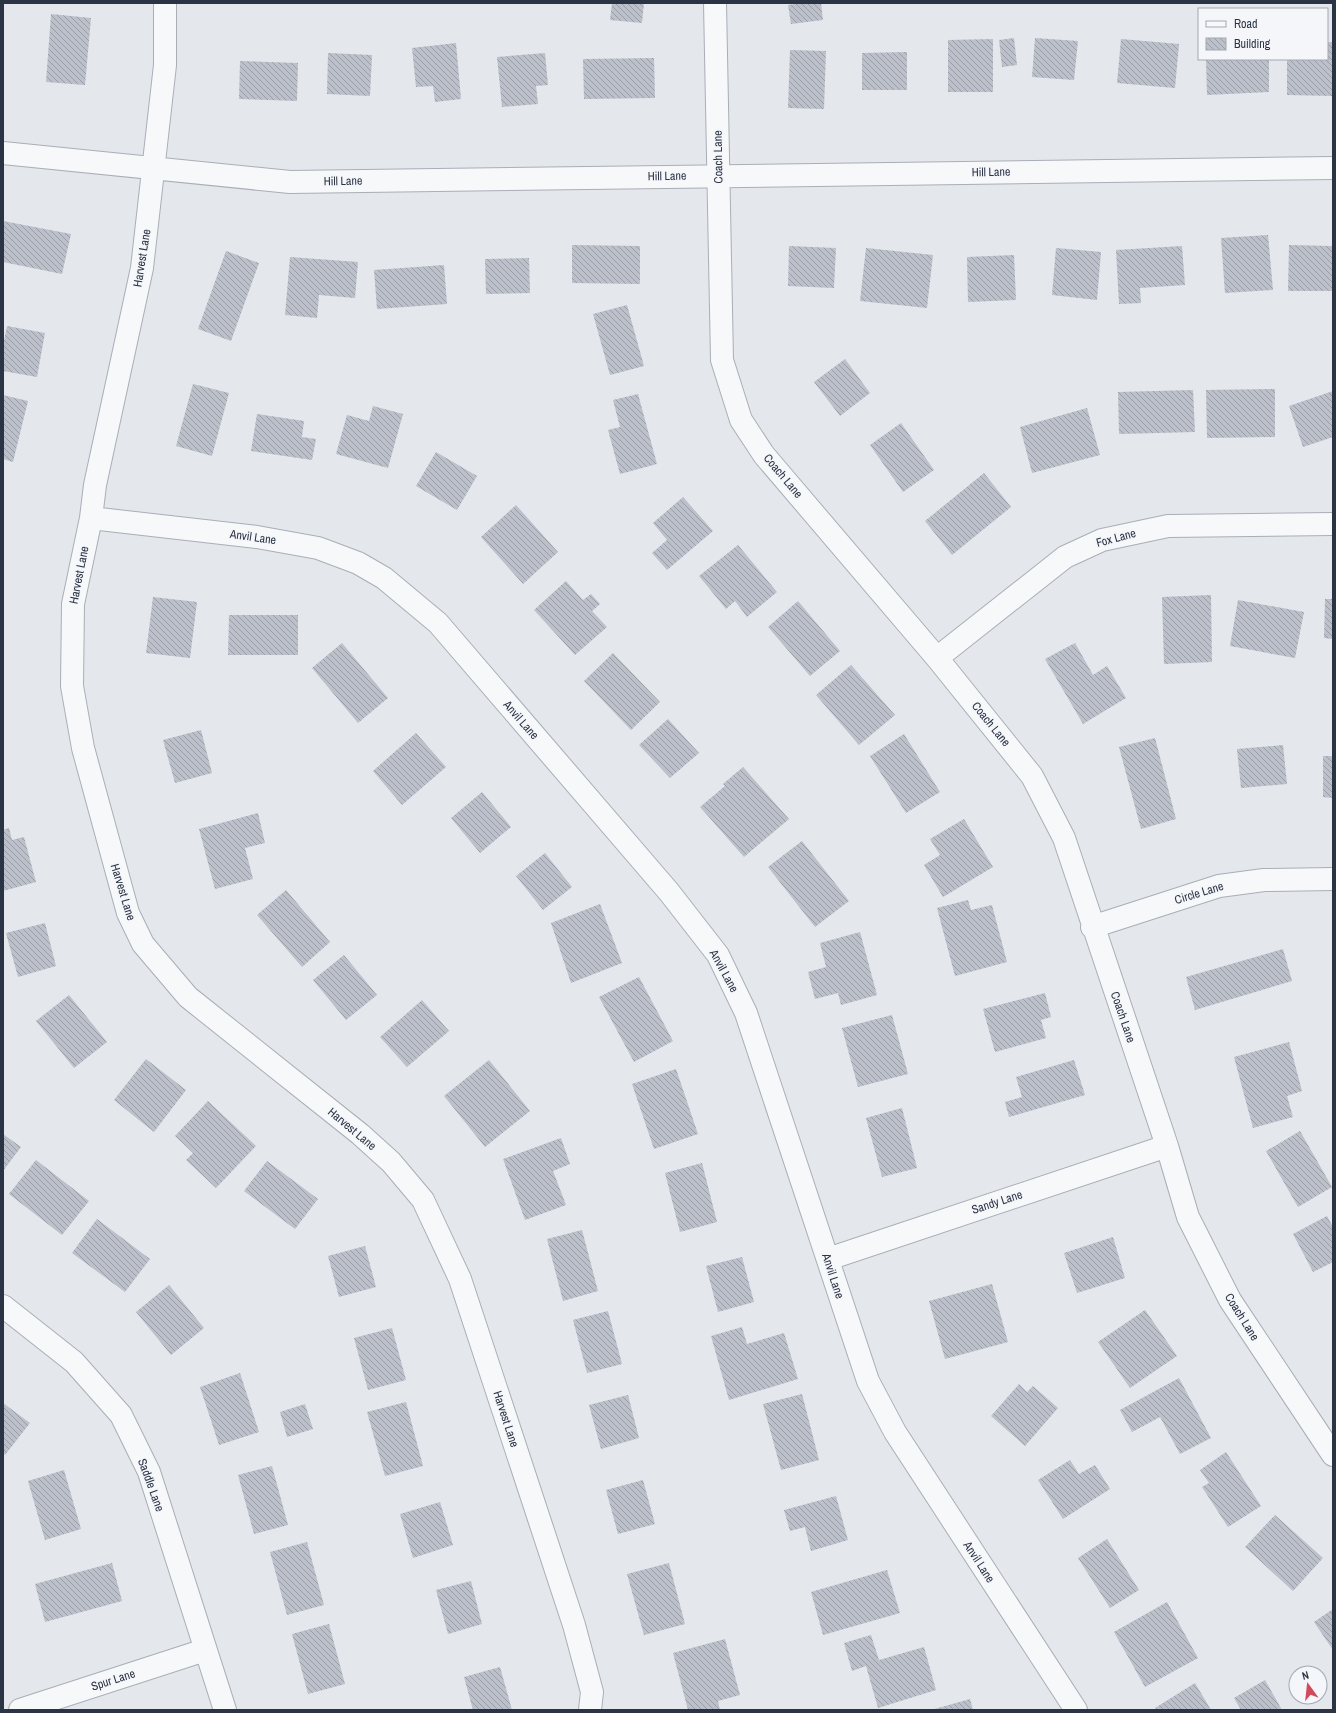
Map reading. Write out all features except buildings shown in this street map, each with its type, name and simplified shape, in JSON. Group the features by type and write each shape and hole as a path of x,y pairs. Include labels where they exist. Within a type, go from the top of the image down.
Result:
{"street":[{"name":"Harvest Lane","path":"164,3 165,65 142,268 94,485 91,518 73,604 72,686 83,748 128,913 143,944 188,997 360,1134 391,1162 423,1200 460,1279 574,1625 592,1692 590,1710"},
{"name":"Coach Lane","path":"715,3 722,360 741,420 764,455 937,658 1032,776 1064,838 1092,928 1167,1146 1188,1217 1230,1300 1333,1456"},
{"name":"Hill Lane","path":"3,153 290,182 1333,168"},
{"name":"Anvil Lane","path":"91,518 256,537 318,548 358,563 384,578 438,623 669,892 718,955 746,1013 868,1381 894,1432 1076,1710"},
{"name":"Fox Lane","path":"937,658 1065,557 1102,540 1168,526 1333,524"},
{"name":"Circle Lane","path":"1092,928 1219,886 1264,880 1333,879"},
{"name":"Sandy Lane","path":"828,1259 1167,1146"},
{"name":"Saddle Lane","path":"3,1306 74,1362 121,1415 149,1472 225,1710"},
{"name":"Spur Lane","path":"20,1710 205,1650"}]}
